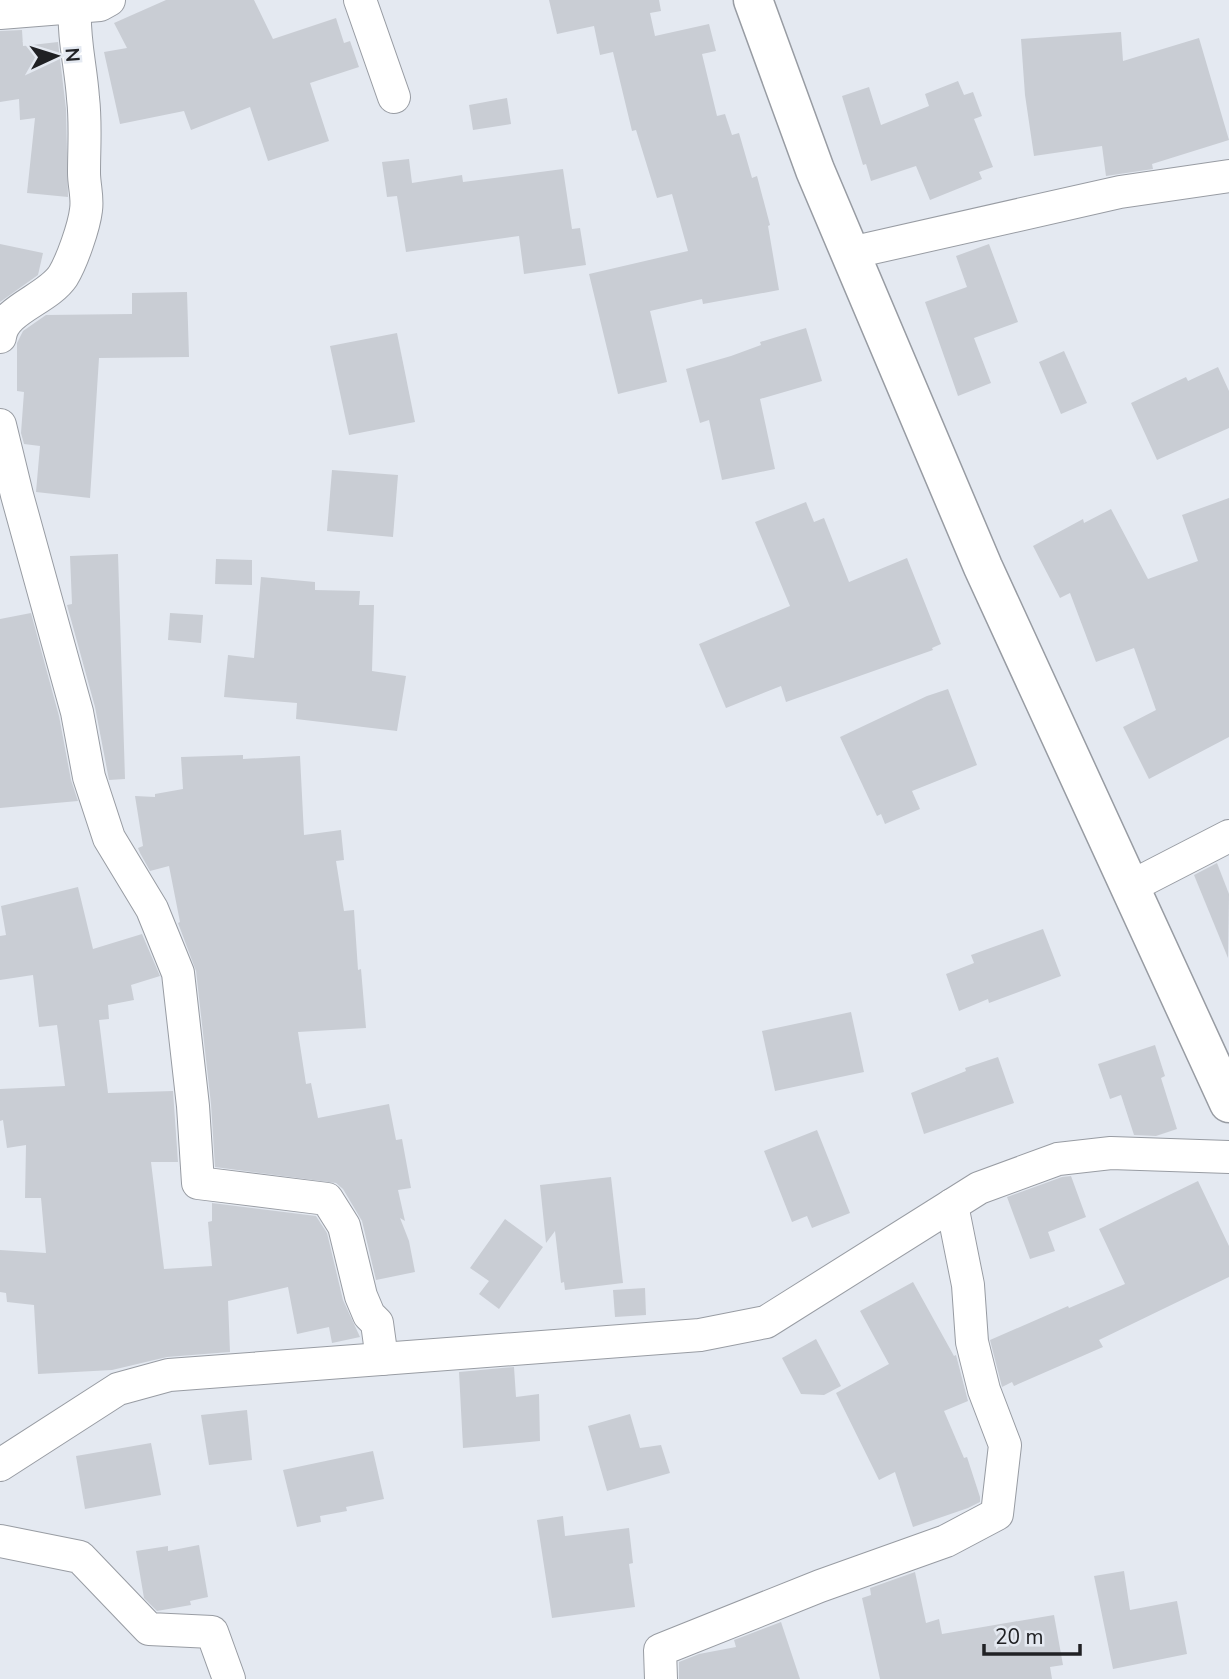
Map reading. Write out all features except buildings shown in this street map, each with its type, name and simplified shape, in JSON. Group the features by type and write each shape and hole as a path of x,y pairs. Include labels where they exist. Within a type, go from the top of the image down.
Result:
{"main road":[{"path":"753,0 815,170 983,567 1229,1102"}],"street":[{"path":"0,13 100,5 109,0"},
{"path":"360,0 394,97"},
{"path":"0,337 1,329 19,309 43,297 63,276 86,210 86,127 74,27 75,7"},
{"path":"850,253 1120,192 1229,176"},
{"path":"0,425 77,712 89,777 109,838 152,909 178,973 193,1106 198,1183 327,1199 344,1226 361,1296 369,1315 377,1323 382,1359"},
{"path":"1130,887 1229,836"},
{"path":"0,1465 118,1389 169,1375 701,1335 766,1322 979,1188 1058,1159 1111,1153 1229,1157"},
{"path":"661,1679 660,1650 820,1586 946,1541 997,1514 1005,1445 984,1390 972,1342 968,1285 952,1205"},
{"path":"0,1541 80,1558 149,1629 212,1632 229,1679"}]}
